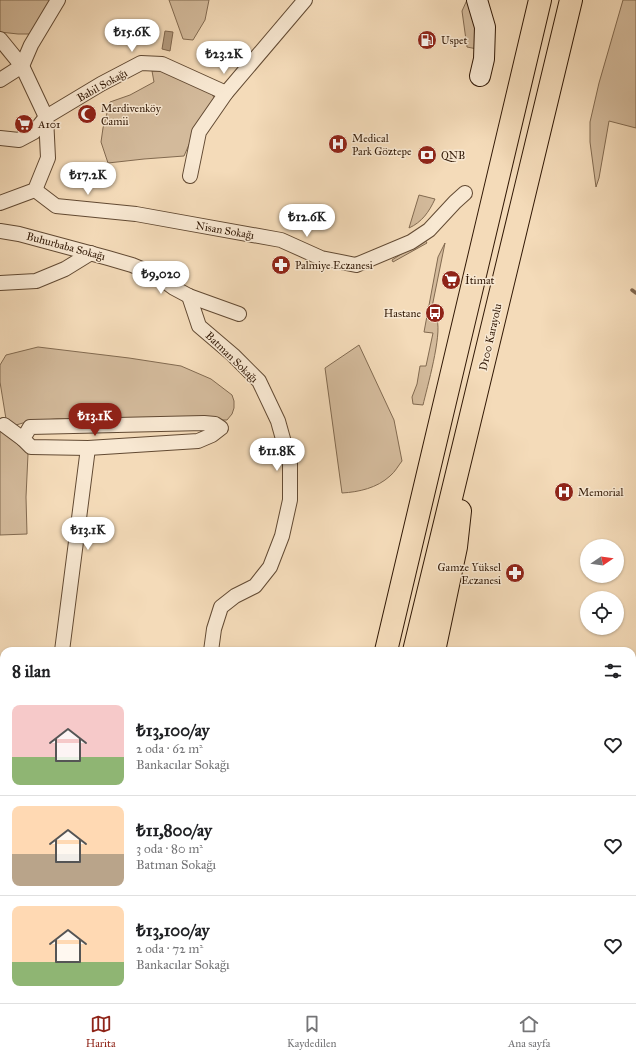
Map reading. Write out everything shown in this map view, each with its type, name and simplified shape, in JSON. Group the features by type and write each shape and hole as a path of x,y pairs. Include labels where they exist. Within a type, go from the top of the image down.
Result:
{"highway":[{"path":"527,56 531,0"},
{"path":"387,647 540,0"},
{"name":"D100 Karayolu","path":"415,647 571,0"},
{"path":"437,646 456,547 467,432"}],"main road":[{"path":"477,0 485,27 484,59 480,76"}],"street":[{"path":"0,80 22,66 31,45 58,0"},
{"path":"190,176 199,132 226,93 305,0"},
{"path":"0,39 22,66 46,117 48,158 35,190 0,203"},
{"name":"Babil Sokağı","path":"0,138 19,140 34,132 46,117 101,84 141,63 162,64 226,93"},
{"name":"Nisan Sokağı","path":"35,190 56,206 136,214 276,239 321,258 356,265 411,242 429,230 465,193"},
{"name":"Buhurbaba Sokağı","path":"0,231 19,234 132,265 156,275 174,288 189,296 239,314"},
{"path":"0,283 36,280 65,269 91,253"},
{"name":"Batman Sokağı","path":"189,296 199,326 233,355 259,381 278,421 290,464 290,500 282,536 270,567 255,586 235,596 221,607 214,629 212,647"},
{"path":"4,425 31,447 85,448 198,441 212,435 221,428 215,424 204,423 30,428 23,439"},
{"path":"62,647 85,448 82,426"}],"shaded area":[{"path":"0,0 50,0 30,34 18,34 0,32"},
{"path":"169,0 209,0 205,20 193,40 183,39"},
{"path":"467,0 469,0 475,23 477,49 467,47 462,11"},
{"path":"623,0 636,0 636,128 609,121 599,178 596,187 590,142 590,122 599,83"},
{"path":"165,31 173,32 170,51 162,49"},
{"path":"168,70 210,92 216,100 195,131 184,156 108,163 101,142 110,102 130,95 154,82 152,71"},
{"path":"419,195 435,199 425,216 418,223 409,228"},
{"path":"423,240 427,243 393,262 392,260"},
{"path":"445,243 431,312 437,319 438,327 436,349 423,405 413,404 412,397 417,384 420,366 426,366 433,333 424,332 438,257"},
{"path":"359,345 394,420 402,461 392,474 379,484 355,492 342,493 325,368"},
{"path":"38,347 181,366 211,379 232,395 234,408 232,414 227,420 57,419 30,421 16,425 6,419 0,382 0,365 6,355"},
{"path":"0,429 24,446 28,454 26,497 27,534 0,535"}],"waterway":[{"path":"632,290 636,293"}],"place":[{"name":"Uspet","path":"427,40"},
{"name":"Merdivenköy Camii","path":"87,114"},
{"name":"A101","path":"24,124"},
{"name":"Medical Park Göztepe","path":"338,144"},
{"name":"QNB","path":"427,155"},
{"name":"Palmiye Eczanesi","path":"281,265"},
{"name":"İtimat","path":"451,280"},
{"name":"Hastane","path":"435,313"},
{"name":"Memorial","path":"564,492"},
{"name":"Gamze Yüksel Eczanesi","path":"515,573"}]}
